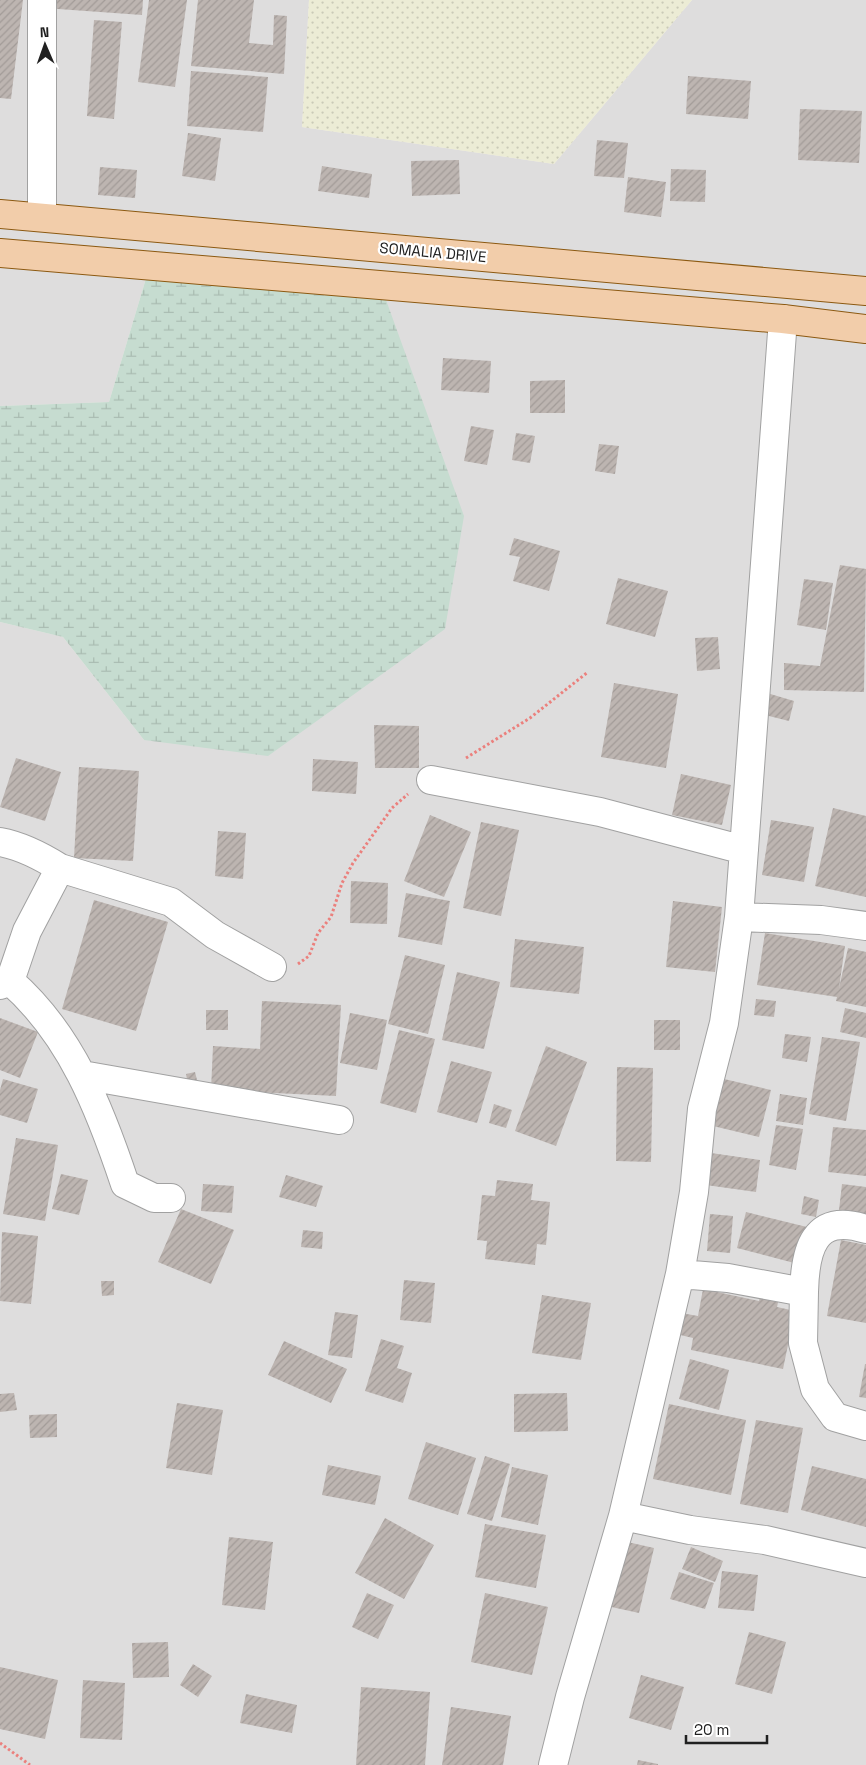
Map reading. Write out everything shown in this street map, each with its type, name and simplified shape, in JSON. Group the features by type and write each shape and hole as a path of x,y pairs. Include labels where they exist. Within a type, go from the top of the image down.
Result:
{"main road":[{"name":"SOMALIA DRIVE","path":"0,214 866,291"},
{"path":"0,253 783,320 866,329"}],"street":[{"path":"42,0 42,218"},
{"path":"553,1765 570,1697 623,1516 680,1274 694,1192 702,1109 724,1023 739,917 783,320"},
{"path":"431,780 600,812 744,850"},
{"path":"0,842 14,845 60,868 171,902 215,934 272,967"},
{"path":"60,868 27,931 5,983 29,998 44,1015 75,1061 110,1141 125,1184 154,1198 171,1198"},
{"path":"739,917 821,920 866,926"},
{"path":"82,1075 339,1120"},
{"path":"866,1229 851,1226 834,1227 823,1231 814,1240 807,1254 803,1343 815,1389 835,1417 866,1426"},
{"path":"680,1274 728,1278 804,1292"},
{"path":"623,1516 690,1530 765,1540 866,1563"}],"path":[{"path":"272,967 288,970 309,956 318,933 331,916 342,883 353,863 392,808 416,787 431,780 530,718 588,672"},
{"path":"0,1743 30,1765"}],"shaded area":[{"path":"0,0 309,0 302,127 554,164 692,0 866,0 866,1765 0,1765 0,622 63,637 144,740 150,265 109,402 0,406"}],"green space":[{"path":"309,0 692,0 554,164 302,127"},
{"path":"150,265 381,286 464,516 445,629 268,756 144,740 63,637 0,622 0,406 109,402"}],"building":[{"path":"0,0 23,0 11,99 0,98"},
{"path":"45,0 143,0 142,15 44,8"},
{"path":"149,0 187,0 175,87 138,82"},
{"path":"198,0 254,0 249,43 273,45 274,15 287,16 284,74 191,66"},
{"path":"94,20 122,22 114,119 87,116"},
{"path":"191,71 268,77 263,132 187,126"},
{"path":"688,76 751,81 748,119 686,114"},
{"path":"800,109 862,111 859,163 798,160"},
{"path":"188,133 221,138 215,181 182,176"},
{"path":"597,140 628,143 624,178 594,176"},
{"path":"459,160 460,194 412,196 411,161"},
{"path":"322,166 372,174 369,198 318,191"},
{"path":"100,167 137,170 135,198 98,195"},
{"path":"671,169 706,170 705,202 670,201"},
{"path":"628,177 666,182 661,217 624,212"},
{"path":"443,358 491,361 489,393 441,390"},
{"path":"565,380 565,413 530,413 530,381"},
{"path":"471,426 494,430 487,465 464,461"},
{"path":"516,433 535,436 530,463 512,460"},
{"path":"599,444 619,446 615,474 595,471"},
{"path":"514,538 560,551 549,591 513,581 520,557 509,555"},
{"path":"840,565 866,569 864,692 784,690 784,663 820,666"},
{"path":"618,578 668,591 655,637 606,624"},
{"path":"804,579 833,583 826,630 797,625"},
{"path":"718,637 720,669 697,671 695,638"},
{"path":"614,683 678,694 666,768 601,757"},
{"path":"767,693 794,701 789,721 761,714"},
{"path":"374,725 419,726 419,768 375,768"},
{"path":"16,758 61,772 45,821 0,807"},
{"path":"313,759 358,762 356,794 312,791"},
{"path":"79,767 139,771 133,861 74,858"},
{"path":"681,774 731,785 722,825 672,815"},
{"path":"833,808 866,816 866,897 815,886"},
{"path":"430,815 471,832 444,897 404,881"},
{"path":"771,820 814,827 804,882 762,875"},
{"path":"481,822 519,830 501,916 463,908"},
{"path":"218,831 246,833 243,879 215,876"},
{"path":"351,881 388,883 387,924 350,923"},
{"path":"406,893 450,901 442,945 398,937"},
{"path":"94,900 168,922 136,1031 62,1009"},
{"path":"673,901 722,907 715,972 666,967"},
{"path":"765,933 845,946 839,988 848,948 866,952 866,1007 836,1001 837,997 757,985"},
{"path":"515,939 584,947 579,994 510,987"},
{"path":"405,955 445,965 428,1034 388,1024"},
{"path":"457,972 500,982 484,1049 442,1040"},
{"path":"756,999 776,1001 774,1017 754,1015"},
{"path":"262,1001 341,1005 336,1096 211,1090 213,1046 260,1049"},
{"path":"845,1008 866,1013 866,1038 840,1032"},
{"path":"206,1010 228,1010 228,1030 206,1030"},
{"path":"350,1013 387,1020 377,1070 340,1063"},
{"path":"0,1018 38,1032 20,1078 0,1070"},
{"path":"654,1020 680,1020 680,1050 654,1050"},
{"path":"399,1030 435,1039 416,1113 380,1103"},
{"path":"785,1034 811,1037 807,1062 782,1058"},
{"path":"822,1037 860,1042 846,1121 809,1114"},
{"path":"546,1046 587,1062 556,1146 515,1131"},
{"path":"451,1061 492,1072 477,1123 437,1112"},
{"path":"617,1067 653,1068 651,1162 616,1161"},
{"path":"195,1072 199,1088 189,1090 186,1074"},
{"path":"3,1079 38,1089 27,1123 0,1115 0,1090"},
{"path":"724,1079 771,1090 759,1137 713,1126"},
{"path":"780,1094 807,1098 803,1125 776,1121"},
{"path":"494,1104 512,1110 506,1128 489,1123"},
{"path":"776,1125 803,1129 796,1170 769,1165"},
{"path":"833,1127 866,1130 866,1176 828,1172"},
{"path":"16,1138 58,1145 45,1221 3,1214"},
{"path":"711,1153 760,1160 756,1192 706,1185"},
{"path":"61,1174 88,1180 79,1215 52,1209"},
{"path":"286,1175 323,1186 316,1207 279,1197"},
{"path":"497,1180 533,1184 531,1200 550,1202 546,1245 537,1244 535,1265 485,1259 487,1241 477,1240 482,1195 495,1196"},
{"path":"203,1184 234,1186 232,1213 201,1211"},
{"path":"842,1184 866,1187 866,1214 839,1210"},
{"path":"804,1196 819,1200 816,1217 801,1214"},
{"path":"181,1209 234,1230 211,1284 158,1262"},
{"path":"746,1212 807,1227 798,1264 737,1248"},
{"path":"710,1214 733,1216 730,1253 707,1251"},
{"path":"303,1230 323,1232 322,1249 301,1247"},
{"path":"2,1232 38,1236 31,1304 0,1301"},
{"path":"841,1240 866,1245 866,1323 827,1316"},
{"path":"404,1280 435,1283 431,1323 400,1320"},
{"path":"101,1281 114,1281 114,1295 102,1296"},
{"path":"703,1289 759,1301 762,1289 780,1293 777,1307 795,1311 783,1369 691,1350 693,1338 676,1334 681,1313 698,1316"},
{"path":"542,1295 591,1303 581,1360 532,1353"},
{"path":"335,1312 358,1315 352,1358 328,1355"},
{"path":"381,1339 404,1346 397,1368 412,1373 403,1403 365,1391"},
{"path":"284,1341 347,1369 331,1403 268,1375"},
{"path":"690,1359 729,1370 719,1410 679,1399"},
{"path":"866,1364 866,1398 859,1397"},
{"path":"14,1393 17,1410 0,1412 0,1394"},
{"path":"567,1393 568,1431 514,1432 514,1394"},
{"path":"177,1403 223,1410 212,1475 166,1468"},
{"path":"669,1404 746,1420 731,1495 653,1479"},
{"path":"57,1414 57,1437 30,1438 29,1415"},
{"path":"756,1420 803,1428 788,1513 740,1504"},
{"path":"426,1442 476,1458 458,1515 408,1499"},
{"path":"485,1456 510,1464 492,1521 467,1514"},
{"path":"328,1465 381,1476 375,1505 322,1495"},
{"path":"812,1466 866,1479 866,1527 801,1510"},
{"path":"512,1467 548,1475 538,1525 501,1517"},
{"path":"385,1518 434,1545 404,1599 355,1573"},
{"path":"485,1524 546,1535 536,1588 475,1577"},
{"path":"229,1537 273,1542 265,1610 222,1605"},
{"path":"623,1541 654,1548 639,1613 607,1606"},
{"path":"691,1547 723,1561 715,1582 682,1569"},
{"path":"722,1571 758,1575 754,1611 718,1608"},
{"path":"679,1572 714,1583 705,1609 670,1599"},
{"path":"367,1593 394,1605 378,1639 352,1627"},
{"path":"485,1593 548,1607 532,1675 471,1662"},
{"path":"749,1632 786,1642 772,1694 735,1684"},
{"path":"168,1642 169,1677 133,1678 132,1643"},
{"path":"193,1664 212,1676 198,1697 180,1685"},
{"path":"0,1667 58,1680 45,1739 0,1729"},
{"path":"641,1675 684,1687 671,1730 629,1718"},
{"path":"83,1680 125,1683 122,1740 80,1738"},
{"path":"361,1687 430,1692 425,1765 356,1765"},
{"path":"246,1694 297,1705 292,1733 240,1723"},
{"path":"451,1707 511,1716 503,1765 442,1765"},
{"path":"638,1760 658,1764 658,1765 637,1765"}]}
